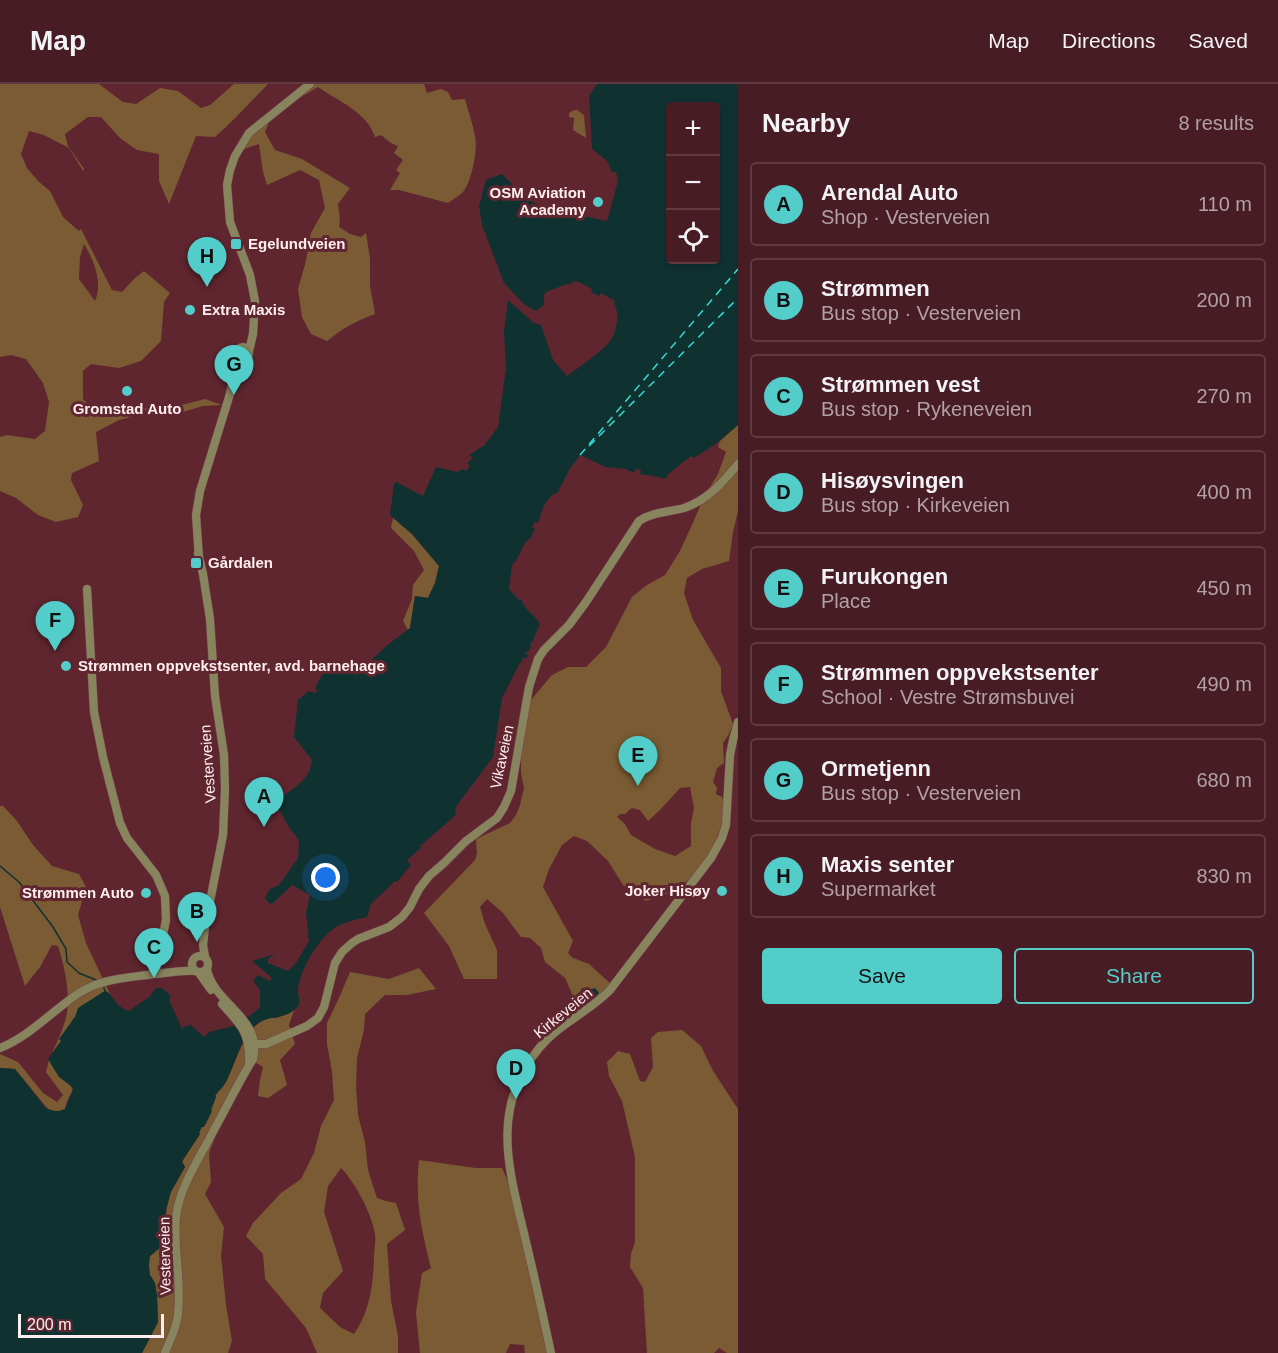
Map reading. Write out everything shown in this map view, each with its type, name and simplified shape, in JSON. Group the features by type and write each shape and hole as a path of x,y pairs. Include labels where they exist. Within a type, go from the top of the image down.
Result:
{"main road":[{"path":"254,324 246,341 237,351 242,358 249,356 249,351 254,324 255,312 254,293 231,215 228,178 235,156 247,135 310,84"},
{"path":"244,142 316,84"},
{"path":"241,347 249,351"},
{"name":"Vesterveien","path":"194,959 204,927 220,852 225,801 224,755 215,696 207,597 198,553 196,515 200,491 237,366 242,358"},
{"name":"Vikaveien","path":"251,1039 273,1040 307,1026 318,1018 324,1007 336,963 342,952 358,939 398,921 407,913 416,894 429,876 466,841 494,821 501,813 511,791 529,687 538,659 544,650 586,602 636,525 649,515 686,507 700,500 720,485 738,464"},
{"path":"87,589 94,712 103,757 120,823 127,838 156,874 166,904 160,972"},
{"name":"Kirkeveien","path":"551,1353 509,1169 507,1136 510,1108 521,1077 532,1057 561,1027 595,1004 610,990 717,848 726,825 730,755 738,722"},
{"name":"Vesterveien","path":"204,927 205,957"},
{"path":"0,1048 19,1039 67,1002 93,986 121,978 160,972 173,972 200,971 209,964 205,957 200,956 173,972"},
{"path":"194,959 192,967 200,971 240,1020 251,1039"},
{"name":"Vesterveien","path":"165,1353 178,1313 179,1287 175,1236 179,1202 198,1159 253,1059 251,1039"}],"shaded area":[{"path":"0,84 99,84 123,102 136,104 160,88 178,91 201,108 210,105 234,84 268,84 215,137 196,136 169,204 159,181 159,154 137,150 120,138 101,117 88,117 65,134 68,146 84,169 83,171 69,148 44,135 29,131 21,154 27,168 50,191 63,217 79,231 81,229 112,290 122,292 144,271 170,293 164,302 161,341 141,361 119,368 91,364 83,371 83,399 92,410 174,407 205,399 222,405 203,406 176,414 147,413 119,420 96,432 99,461 72,473 71,480 83,505 78,517 56,522 38,515 16,498 0,491 0,437 7,435 35,439 45,431 49,402 43,383 26,359 11,355 0,357","holes":["84,244 98,279 95,301 79,279 80,257"]},
{"path":"307,84 424,84 427,93 441,89 448,92 452,100 465,99 476,142 474,165 466,187 448,203 399,190 390,190 400,173 396,170 403,160 394,153 398,146 381,135 375,137 371,128 359,114 318,87 271,117 265,132 275,150 302,159 350,188 338,204 339,227 350,234 361,237 366,233 370,258 370,286 375,314 350,325 327,341 311,334 302,317 298,289 311,233 325,208 319,180 300,170 267,185 259,144 238,151 238,142"},
{"path":"574,110 584,115 586,138 573,130 574,118 569,117 569,113"},
{"path":"738,425 738,511 729,561 702,569 687,578 684,593 693,620 721,668 721,691 733,724 723,743 724,763 717,768 713,782 717,788 716,794 722,797 724,806 721,828 711,851 692,877 670,892 646,901 623,885 608,861 587,841 574,836 562,845 549,869 543,887 573,941 568,953 573,958 589,964 611,984 593,1001 578,1007 565,978 545,962 541,948 530,938 521,937 503,913 487,899 480,907 497,950 497,979 464,979 449,946 424,913 475,860 476,839 510,823 516,815 524,788 521,756 530,701 552,675 568,667 586,667 606,647 632,597 665,575 680,551 703,499 718,474 726,452 718,447 720,441","holes":["690,787 694,808 691,823 691,846 675,856 655,849 631,835 625,824 617,817 632,808 640,810 648,821 680,788"]},
{"path":"393,518 412,534 439,566 428,598 415,596 408,630 403,621 412,599 413,585 424,570 414,551 391,528"},
{"path":"0,806 3,806 17,821 33,845 52,866 79,874 86,887 78,915 86,943 110,994 106,991 73,1019 52,1053 67,1012 68,993 65,974 58,946 52,945 40,967 25,986 0,907"},
{"path":"419,968 436,989 407,995 385,995 365,1014 364,1030 357,1058 358,1115 365,1142 368,1170 377,1198 396,1203 405,1230 387,1244 398,1353 317,1353 306,1328 265,1279 263,1254 246,1236 253,1223 281,1193 301,1179 314,1153 321,1126 334,1100 327,1044 327,1023 350,972 389,979","holes":["341,1168 367,1208 375,1237 370,1297 364,1316 354,1334 340,1327 320,1308 323,1293 343,1271 324,1212 328,1186"]},
{"path":"294,1010 289,1025 295,1044 280,1060 287,1085 268,1098 258,1096 263,1067 253,1061 219,1127 209,1153 211,1182 205,1194 224,1227 221,1255 232,1341 228,1353 142,1353 158,1322 155,1283 148,1265 150,1256 157,1250 164,1235 168,1199 185,1167 182,1162 200,1134 198,1133 202,1126 205,1125 212,1111 215,1096 226,1082 243,1043 255,1026 266,1018 277,1018"},
{"path":"682,1030 701,1046 713,1071 738,1109 738,1353 727,1353 719,1348 714,1353 647,1353 643,1288 630,1267 635,1242 635,1157 622,1101 609,1076 607,1062 618,1051 630,1054 640,1081 645,1082 653,1067 651,1038 658,1032"},
{"path":"0,1054 18,1062 43,1093 57,1102 63,1095 46,1072 49,1060 59,1076 73,1090 65,1109 59,1112 48,1109 15,1069 0,1068"},
{"path":"419,1160 476,1168 502,1168 513,1194 551,1353 525,1353 524,1345 510,1344 506,1353 420,1353 416,1312 422,1273 431,1268 420,1214"}],"water":[{"path":"597,84 738,84 738,425 717,443 694,458 691,456 667,475 668,477 662,479 640,474 641,470 636,469 634,473 626,469 606,467 580,455 558,492 547,501 538,523 535,522 532,527 535,529 530,539 526,541 512,565 509,589 519,600 521,599 540,624 531,642 530,650 525,653 528,655 526,659 523,657 502,698 493,757 455,808 456,815 407,860 411,865 397,882 395,881 371,904 367,917 336,927 317,946 300,981 297,1007 290,1013 260,1022 250,1031 238,1052 226,1082 215,1096 212,1111 204,1127 182,1161 185,1167 171,1192 166,1210 163,1240 160,1248 150,1256 149,1265 157,1295 158,1322 142,1353 0,1353 0,1068 15,1069 45,1107 52,1111 60,1111 65,1109 73,1089 59,1077 48,1059 61,1041 59,1039 75,1017 78,1008 103,992 106,991 119,1005 129,1011 149,997 156,988 162,988 171,996 169,1000 182,1029 191,1025 204,1037 209,1032 237,1025 260,1007 260,990 253,981 258,975 270,981 272,978 252,961 275,954 268,959 268,963 288,971 296,963 309,941 306,913 310,895 292,885 272,904 265,898 270,889 279,885 298,858 298,839 276,803 303,780 312,760 294,737 298,700 309,691 315,693 318,691 315,689 321,676 335,666 340,664 346,671 356,675 386,646 410,628 415,596 428,598 439,566 412,534 390,515 394,484 396,482 423,496 436,467 457,472 462,469 466,471 470,466 467,463 473,458 469,455 483,447 498,427 506,368 504,332 508,300 534,323 541,325 553,360 567,376 611,340 616,327 615,301 601,293 599,296 591,292 592,289 579,282 573,281 572,284 546,292 544,305 536,311 525,305 504,283 482,225 479,206 486,180 502,174 527,199 542,207 607,221 618,181 616,172 612,172 607,161 592,149 589,96"},
{"path":"582,988 589,990 595,988 599,993 585,1002 579,994"}],"waterway":[{"path":"0,866 19,882 53,927 66,949 67,962 79,973 96,980"}],"ferry route":[{"path":"580,455 738,269"},
{"path":"589,446 738,298"}],"place":[{"name":"OSM Aviation Academy","path":"598,202"},
{"name":"Egelundveien","path":"236,244"},
{"name":"Maxis senter","path":"207,287"},
{"name":"Extra Maxis","path":"190,310"},
{"name":"Gromstad Auto","path":"127,391"},
{"name":"Ormetjenn","path":"234,395"},
{"name":"Gårdalen","path":"196,563"},
{"name":"Strømmen oppvekstsenter","path":"55,651"},
{"name":"Strømmen oppvekstsenter, avd. barnehage","path":"66,666"},
{"name":"Furukongen","path":"638,786"},
{"name":"Arendal Auto","path":"264,827"},
{"name":"Joker Hisøy","path":"722,891"},
{"name":"Strømmen Auto","path":"146,893"},
{"name":"Strømmen","path":"197,942"},
{"name":"Strømmen vest","path":"154,978"},
{"name":"Hisøysvingen","path":"516,1099"}]}
